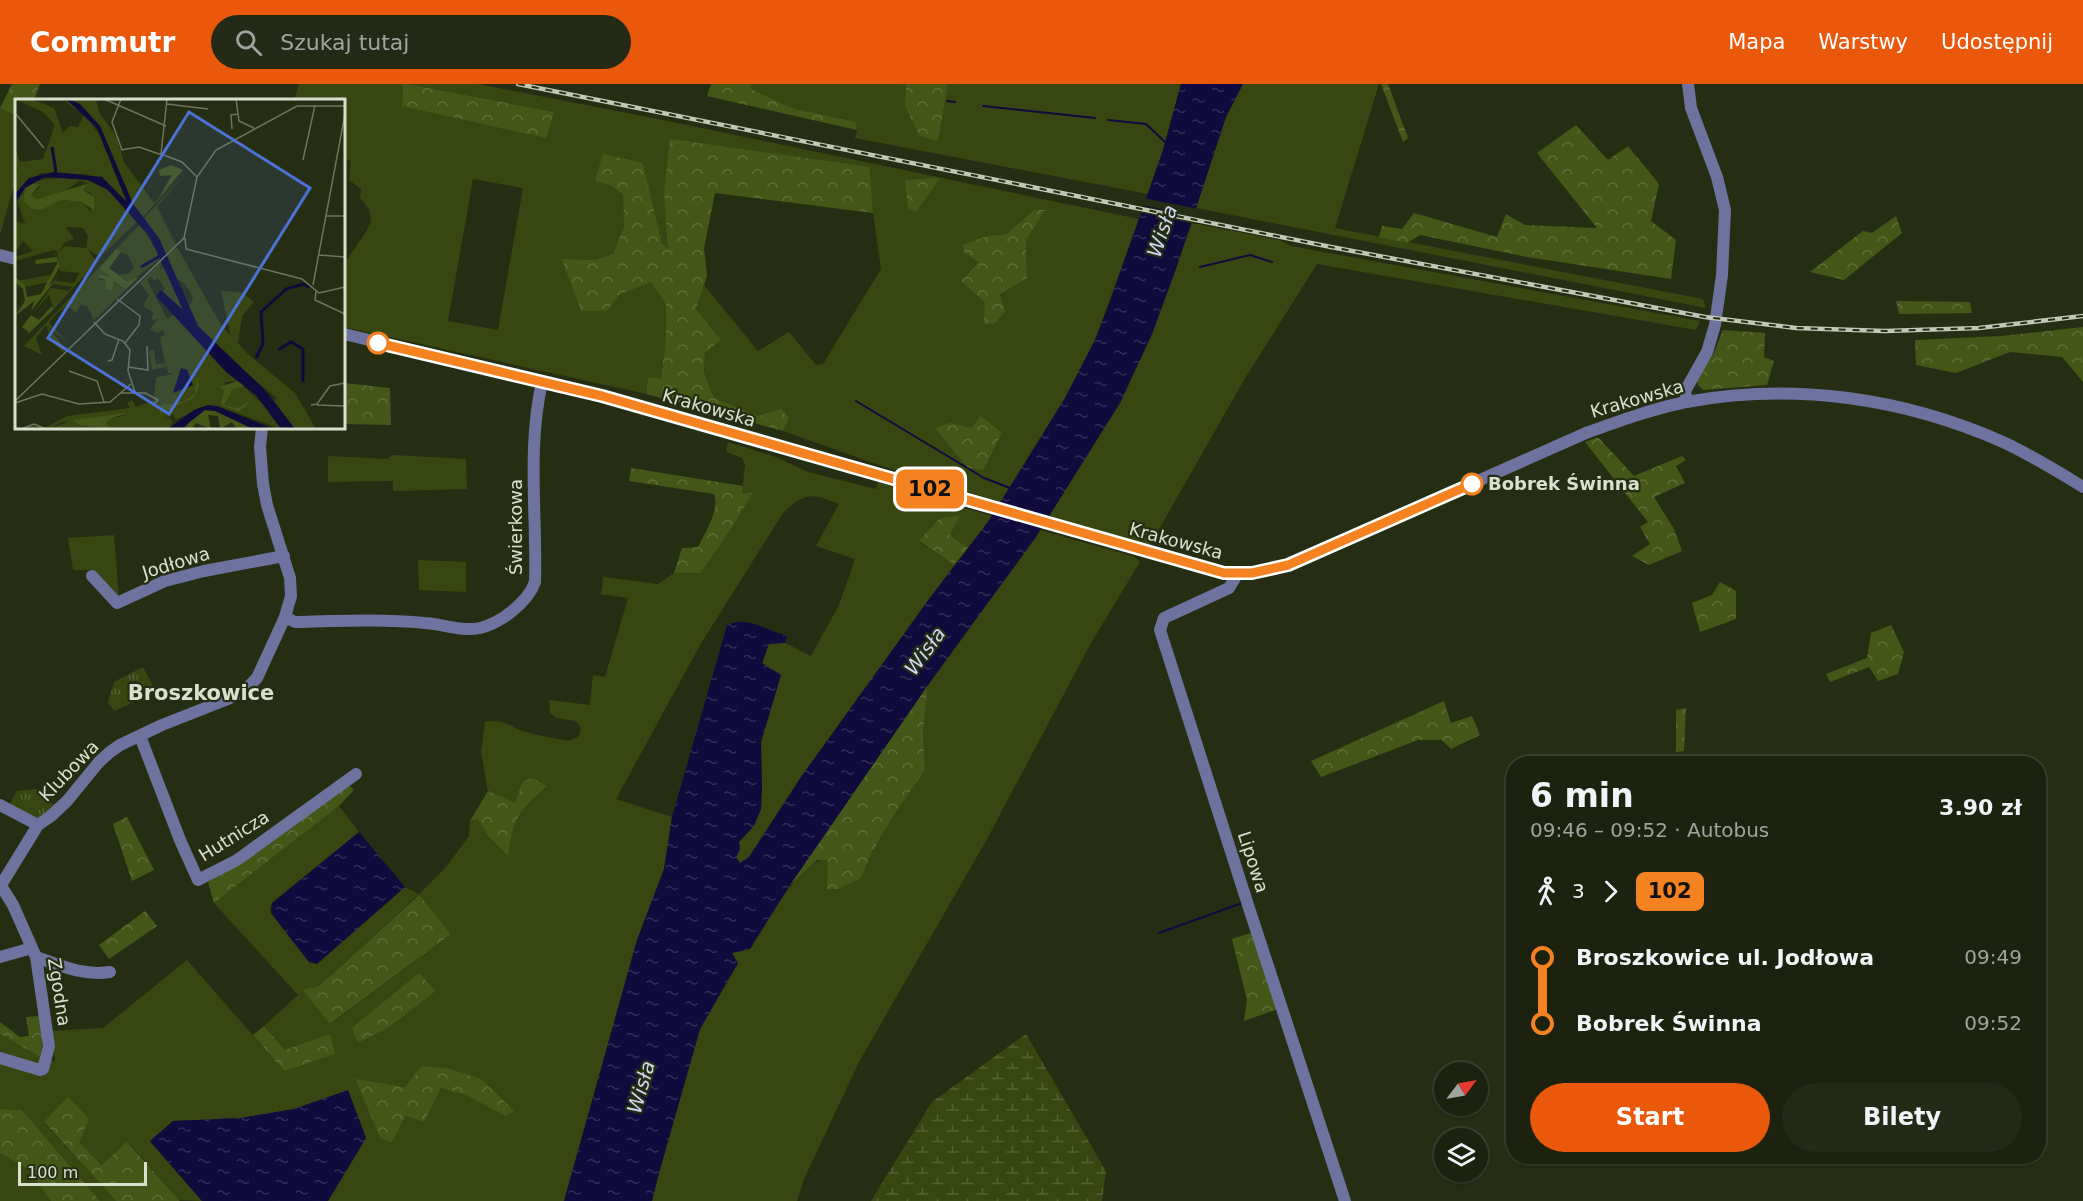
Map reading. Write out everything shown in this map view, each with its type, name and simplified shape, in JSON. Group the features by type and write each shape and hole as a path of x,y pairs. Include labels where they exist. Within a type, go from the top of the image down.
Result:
{"street":[{"path":"1687,402 1685,391 1707,352 1715,324 1722,275 1725,210 1717,177 1691,108 1688,84"},
{"path":"0,255 15,259"},
{"name":"Krakowska","path":"345,334 602,396 1224,573 1252,573 1288,565 1586,432 1651,410 1687,402 1733,396 1778,393 1829,395 1884,404 1941,418 1996,439 2083,486"},
{"name":"Świerkowa","path":"285,617 295,622 425,623 465,630 491,624 524,601 535,582 534,440 542,382"},
{"path":"262,429 260,447 263,484 267,505 290,578 291,596 285,617"},
{"name":"Jodłowa","path":"92,576 117,603 165,581 284,556"},
{"name":"Lipowa","path":"1238,573 1228,588 1164,618 1160,630 1248,908 1346,1201"},
{"name":"Klubowa","path":"1,885 38,825 67,801 99,762 120,746 162,725 228,699 244,690 257,678 285,617"},
{"name":"Hutnicza","path":"140,736 198,880 237,860 356,774"},
{"path":"0,805 38,825"},
{"name":"Zgodna","path":"0,1058 40,1070 46,1062 49,1046 34,952 13,905 1,885"},
{"path":"0,957 34,952 83,973 111,972"}],"green space":[{"path":"12,84 40,84 34,99 15,99 15,116 0,108"},
{"path":"299,84 403,84 402,106 554,112 408,84 478,84 1139,219 1095,340 1065,398 1001,502 882,466 783,431 789,418 759,416 714,398 704,372 705,353 721,340 696,309 704,285 758,351 789,332 816,365 823,364 881,269 873,213 870,167 664,193 669,249 662,245 643,163 612,186 623,195 624,227 613,254 594,260 562,259 607,311 619,295 651,282 666,305 666,336 661,380 648,377 646,394 345,327 345,263 371,221 369,209 360,198 361,189 349,180 351,161 345,159 345,99 294,99","holes":["473,179 523,188 498,330 448,321","1034,210 1026,240 1027,278 1000,296 985,303 961,281 978,261 987,236 1006,234"]},
{"path":"403,84 554,112 546,138 402,106"},
{"path":"711,84 752,84 751,89 792,108 855,122 857,130 707,96"},
{"path":"752,84 909,84 906,85 938,140 948,84 1181,84 1148,194 855,138 857,130 854,122 792,108 751,89"},
{"path":"906,84 948,84 938,141 920,136 905,106"},
{"path":"1243,84 1379,84 1335,228 1703,299 1706,308 1196,208 1226,117"},
{"path":"1381,84 1388,84 1408,138 1403,142"},
{"path":"0,108 15,116 15,182 0,235"},
{"path":"1576,125 1608,160 1628,146 1659,184 1651,221 1676,240 1671,279 1527,257 1420,235 1407,243 1379,237 1382,226 1402,229 1414,213 1497,237 1506,214 1525,225 1597,228 1537,153"},
{"path":"670,139 870,167 873,213 715,193 704,248 707,276 696,309 721,340 705,353 704,372 714,398 759,416 781,409 789,418 783,431 646,394 648,377 661,379 666,336 666,305 651,282 619,295 607,311 581,311 562,259 594,260 613,254 624,227 623,195 612,186 595,181 603,154 643,163 662,244 668,249 664,193"},
{"path":"940,178 916,212 908,209 905,180"},
{"path":"1034,210 1045,210 1026,240 1027,278 1000,295 1005,312 994,324 984,324 985,303 961,281 978,262 964,252 963,245 987,236 1006,234"},
{"path":"1896,216 1902,233 1844,280 1810,272 1863,231 1872,233"},
{"path":"1192,223 1279,240 1291,246 1700,321 1696,330 1317,264 1244,380 1150,545 1049,516 1120,403 1152,334"},
{"path":"1896,301 1970,302 1972,313 1899,314"},
{"path":"2083,327 2083,382 2062,357 2010,352 1956,373 1916,365 1915,340 2002,336"},
{"path":"1723,330 1765,333 1764,357 1774,361 1767,385 1703,390 1698,385 1696,378 1713,355"},
{"path":"345,383 390,388 391,425 345,424"},
{"path":"981,416 1002,433 983,470 968,468 935,428 950,423 971,428"},
{"path":"1598,437 1634,476 1682,456 1686,460 1676,466 1685,483 1654,497 1674,529 1682,551 1649,565 1632,556 1650,544 1640,527 1648,522 1585,442"},
{"path":"728,442 776,457 808,472 876,489 878,482 992,516 968,548 950,535 960,516 919,542 954,565 801,777 749,857 740,863 736,857 740,849 739,842 754,826 762,789 761,742 781,675 762,664 769,643 785,643 811,656 839,605 855,559 816,546 839,504 809,496 797,501 783,513 700,645 616,799 672,817 664,869 637,940 564,1201 328,1201 366,1138 348,1090 294,1109 240,1118 173,1121 150,1142 202,1201 179,1200 128,1142 103,1165 79,1142 44,1123 116,1201 100,1201 22,1110 0,1109 0,1034 40,1057 55,1061 51,1031 103,1028 187,960 284,1071 285,1050 264,1026 298,995 214,903 339,806 359,832 272,903 270,908 271,913 309,962 317,964 405,887 419,894 446,867 469,836 470,821 478,819 488,836 507,855 512,832 519,816 547,786 515,804 488,791 481,752 485,722 504,723 526,732 569,741 579,736 581,728 576,721 557,718 550,713 549,700 590,705 593,675 605,677 628,598 601,594 603,577 658,584 674,573 701,573 752,493 742,494 745,464 742,458 726,452","holes":["418,895 451,934 331,1024 304,990 319,986","419,974 436,991 388,1028 358,1043","481,1079 505,1116 466,1095 441,1088 424,1122 406,1116 392,1142 355,1080 406,1087"]},
{"path":"392,455 466,459 467,489 393,491 393,481 328,482 328,456 387,459"},
{"path":"631,468 743,486 742,494 753,492 701,573 674,573 682,548 698,547 711,521 715,507 714,494 629,481"},
{"path":"960,516 950,535 968,548 954,565 919,541 940,518"},
{"path":"1040,530 1135,557 1140,562 1091,643 987,839 859,1062 804,1179 797,1201 652,1201 700,1029 738,963 731,953 750,949 773,910 795,880 818,861 832,861 861,878 871,854 894,815 925,770 923,733 928,685"},
{"path":"114,535 119,598 92,570 73,570 68,538"},
{"path":"418,560 466,562 466,592 419,590"},
{"path":"1720,582 1736,591 1736,619 1700,632 1692,603 1712,595"},
{"path":"1891,625 1904,652 1898,674 1878,681 1869,667 1830,682 1826,674 1867,658 1871,633"},
{"path":"143,667 156,692 114,711 108,702 114,682"},
{"path":"928,685 923,733 925,770 894,815 871,854 861,878 838,889 827,889 828,860 817,860 790,885"},
{"path":"1444,701 1451,723 1472,716 1480,735 1451,749 1442,740 1418,740 1321,777 1311,761"},
{"path":"1686,708 1684,751 1676,752 1676,710"},
{"path":"532,778 547,786 519,816 512,833 508,856 488,836 478,819 470,821 488,791 515,803 523,781"},
{"path":"349,785 354,790 339,806 214,903 208,882 250,856"},
{"path":"36,789 49,803 56,805 40,819 8,807 17,791"},
{"path":"127,817 154,870 132,881 113,824"},
{"path":"419,895 451,934 330,1024 303,990 319,986"},
{"path":"145,911 157,926 109,959 99,945"},
{"path":"1253,932 1278,1009 1244,1021 1247,1000 1232,939"},
{"path":"419,973 436,991 388,1028 358,1043 352,1028"},
{"path":"39,1016 43,1041 40,1057 0,1034 0,1022 20,1037 29,1036 26,1017"},
{"path":"264,1026 285,1050 330,1034 335,1054 284,1071 253,1035"},
{"path":"1026,1034 1106,1171 1102,1201 871,1201 932,1102"},
{"path":"422,1066 450,1069 481,1079 514,1111 505,1116 466,1095 441,1088 424,1122 406,1116 392,1142 381,1139 355,1079 405,1087"},
{"path":"68,1097 89,1119 79,1142 102,1165 127,1142 180,1201 116,1201 44,1122"},
{"path":"0,1109 22,1110 100,1201 51,1201 26,1168 0,1153"},
{"path":"0,1153 26,1168 51,1201 0,1201"}],"water":[{"name":"Wisła","path":"1181,84 1243,84 1226,117 1152,334 1120,403 1036,537 928,685 790,885 750,949 732,953 738,963 700,1029 652,1201 564,1201 637,940 664,869 672,817 727,625 735,622 750,623 787,635 785,643 769,644 762,663 781,675 761,742 761,809 754,826 739,842 740,849 736,857 740,863 749,857 801,777 929,599 988,522 1065,398 1095,340 1109,304 1163,150"},
{"path":"359,832 405,887 317,964 309,962 271,913 272,903"},
{"path":"348,1090 366,1138 328,1201 202,1201 150,1141 173,1121 241,1118 294,1109"}],"pier":[{"path":"1143,198 1199,209 1195,224 1138,212 1140,206 1177,212 1141,205"}],"waterway":[{"path":"947,101 955,102"},
{"path":"983,106 1095,118"},
{"path":"1108,120 1146,124 1166,143"},
{"path":"1200,267 1250,255 1272,262"},
{"path":"856,401 984,478 1010,488"},
{"path":"1159,933 1242,903"}],"railway":[{"path":"518,84 1331,247 1705,317 1796,328 1885,331 1979,328 2083,316"}],"bus line":[{"name":"102","path":"378,343 602,396 1224,573 1252,573 1288,565 1472,484"}],"place":[{"name":"Bobrek Świnna","path":"1472,484"}],"district":[{"name":"Broszkowice","path":"201,693"}]}
